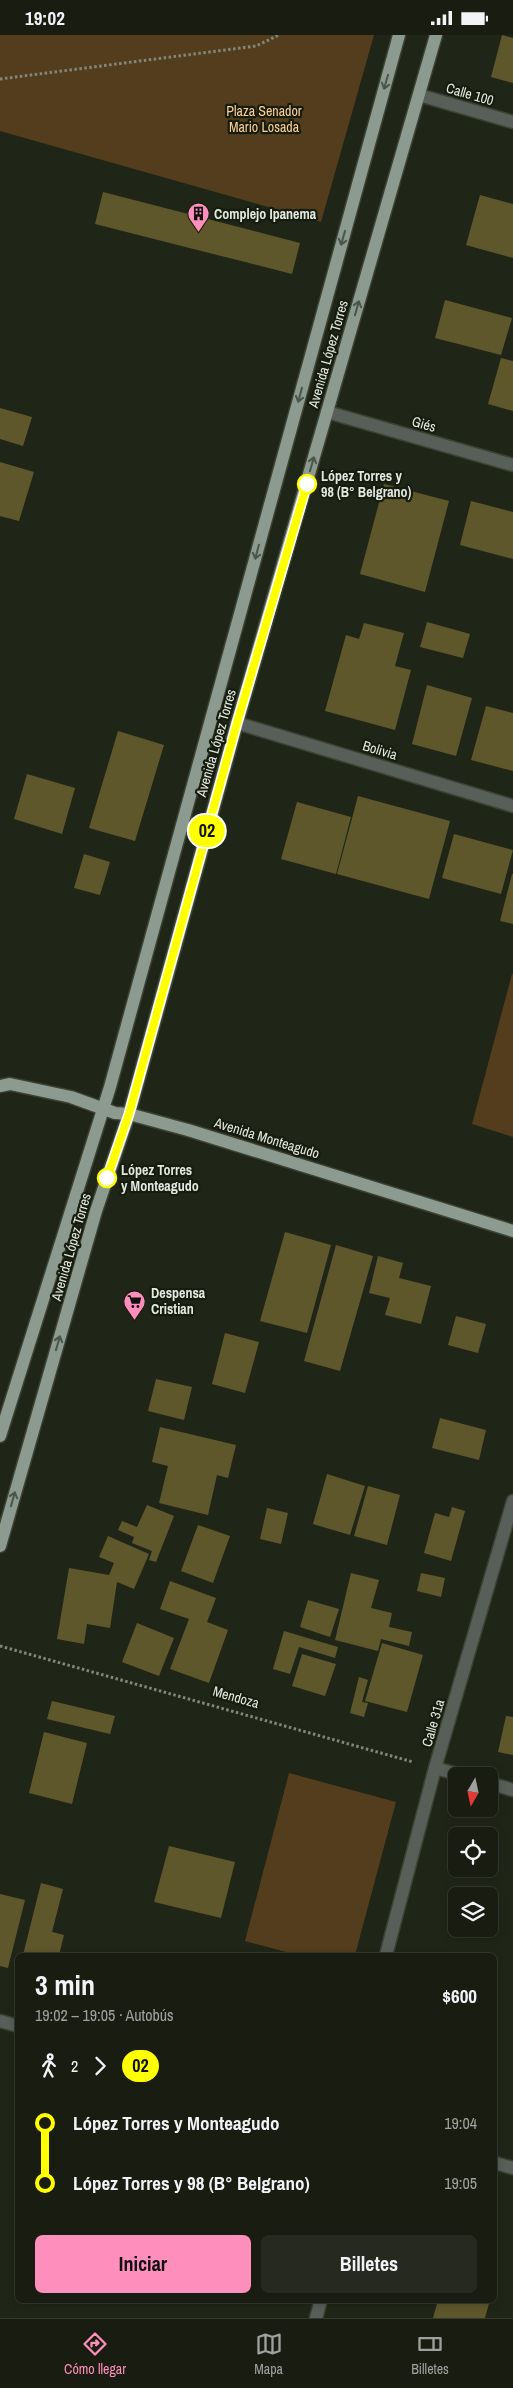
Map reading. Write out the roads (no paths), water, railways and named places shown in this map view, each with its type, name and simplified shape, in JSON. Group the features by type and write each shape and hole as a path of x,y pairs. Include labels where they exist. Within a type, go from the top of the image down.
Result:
{"main road":[{"name":"Avenida López Torres","path":"0,1436 104,1107 400,35"},
{"name":"Avenida López Torres","path":"0,1546 96,1211 129,1114 237,723 436,35"},
{"name":"Avenida Monteagudo","path":"0,1074 5,1085 71,1097 104,1107 115,1113 129,1114 188,1130 513,1231"}],"street":[{"name":"Calle 100","path":"419,95 513,122"},
{"name":"Giés","path":"327,411 513,465"},
{"name":"Bolivia","path":"237,723 513,806"},
{"name":"Calle 31a","path":"387,1953 436,1768 513,1501"},
{"path":"436,1768 448,1771"},
{"path":"498,1786 513,1790"},
{"path":"0,2021 15,2025"},
{"path":"497,2164 513,2168"},
{"path":"316,2318 320,2303"}],"place":[{"name":"Complejo Ipanema","path":"198,233"},
{"name":"López Torres y 98 (B° Belgrano)","path":"307,484"},
{"name":"López Torres y Monteagudo","path":"107,1178"},
{"name":"Despensa Cristian","path":"135,1320"}],"park label":[{"name":"Plaza Senador Mario Losada","path":"264,119"}]}
